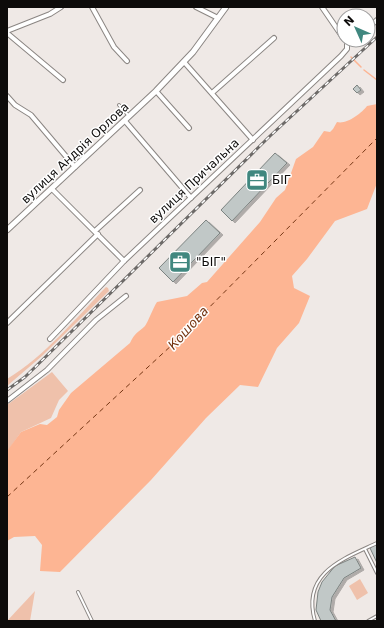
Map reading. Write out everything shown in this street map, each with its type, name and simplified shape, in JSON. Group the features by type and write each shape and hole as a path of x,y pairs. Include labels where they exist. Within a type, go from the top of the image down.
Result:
{"street":[{"path":"61,7 50,14 7,32 63,80"},
{"path":"92,7 114,47 127,61"},
{"path":"196,7 218,18"},
{"name":"вулиця Андрія Орлова","path":"7,230 156,91 184,62 226,7"},
{"path":"322,7 336,25"},
{"path":"212,93 274,38"},
{"name":"вулиця Причальна","path":"50,339 124,261 344,54 347,48"},
{"path":"184,62 253,140"},
{"path":"156,91 189,128"},
{"path":"7,96 16,105 31,115 75,168"},
{"path":"125,121 191,198"},
{"path":"52,189 124,261"},
{"path":"7,324 140,190"},
{"path":"7,401 46,370 96,320 126,296"}],"lane":[{"path":"119,105 129,117"},
{"path":"315,621 313,607 314,592 324,572 334,563 377,543"},
{"path":"365,549 377,573"},
{"path":"78,592 92,621"},
{"path":"368,621 377,616"}],"shaded area":[{"path":"106,287 109,291 42,356 7,386 7,379 21,370 47,348"},
{"path":"52,372 68,391 59,400 51,418 21,432 7,452 7,405"},
{"path":"360,579 368,593 357,600 349,586"},
{"path":"35,591 30,621 7,621"}],"water":[{"name":"Кошова","path":"377,104 377,183 367,209 335,221 307,259 292,276 294,288 310,296 299,323 277,348 258,387 240,385 206,418 151,480 60,572 40,571 42,545 35,536 14,537 7,541 7,451 21,432 40,424 47,425 57,417 59,410 71,393 130,343 135,335 145,326 157,302 187,296 202,283 207,282 260,222 276,198 285,190 296,159 313,147 324,131 330,132 337,122 345,122 358,115 367,106"}],"building":[{"path":"357,85 361,90 357,93 353,89"},
{"path":"275,153 287,163 232,221 221,210"},
{"path":"206,220 220,233 173,282 159,268"},
{"path":"377,544 377,563 370,548"},
{"path":"355,557 361,568 344,578 332,597 330,610 336,621 321,621 316,610 318,592 322,582 335,566"}],"waterway":[{"path":"351,57 361,67"},
{"path":"364,70 377,80"}],"ferry route":[{"path":"7,497 173,344 377,138"}],"railway":[{"path":"7,390 25,377 270,136 377,37"}],"place":[{"name":"БІГ","path":"257,180"},
{"name":"\"БІГ\"","path":"180,262"}]}
